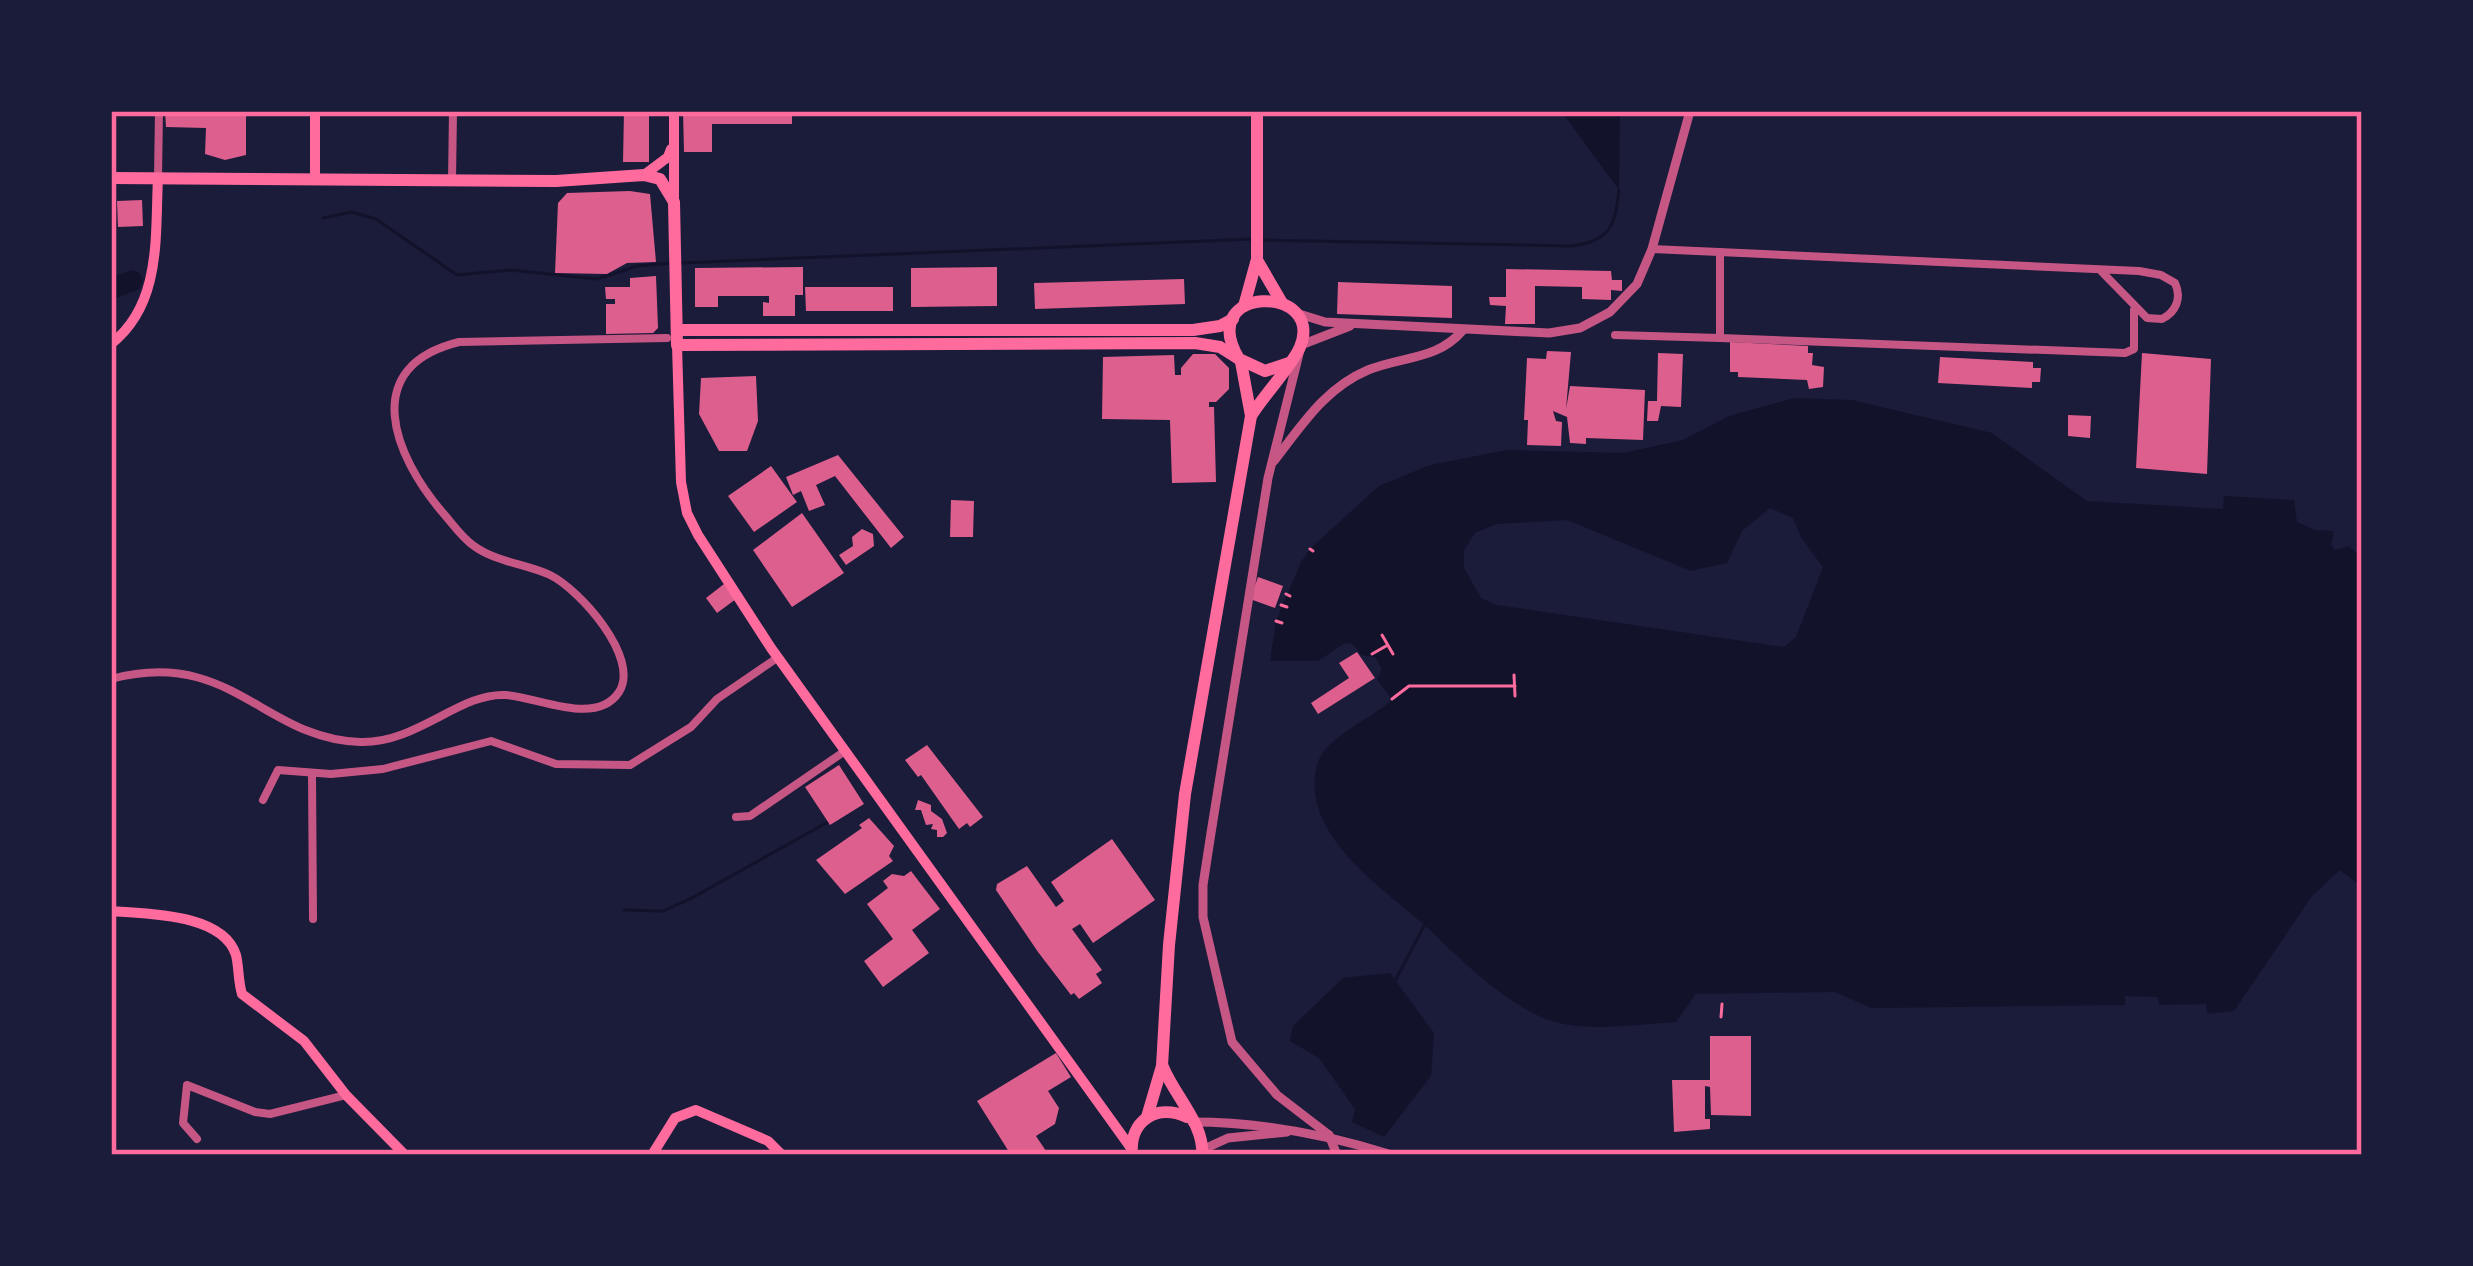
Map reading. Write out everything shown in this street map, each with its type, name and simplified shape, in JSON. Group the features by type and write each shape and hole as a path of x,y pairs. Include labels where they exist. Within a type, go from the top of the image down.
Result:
{"main road":[{"path":"315,111 315,179"},
{"path":"674,111 673,338 687,513 777,658 1132,1153"},
{"path":"1244,306 1257,255 1258,111"},
{"path":"644,175 668,157 674,140"},
{"path":"111,178 556,181 644,175 660,179 674,202"},
{"path":"111,344 128,328 149,288 158,178"},
{"path":"1251,416 1300,346 1302,328 1295,313 1282,303 1257,255"},
{"path":"673,338 1193,330 1220,326 1256,300 1282,303"},
{"path":"1132,1153 1135,1130 1147,1117 1162,1066 1185,794 1251,416 1240,360 1229,333 1233,319"},
{"path":"673,338 1195,343 1220,347 1265,371 1289,363"},
{"path":"111,911 196,923 227,938 236,955 242,994 304,1041 346,1095 405,1155"},
{"path":"1162,1066 1206,1153"},
{"path":"652,1155 675,1118 696,1110 768,1141 782,1155"},
{"path":"1147,1117 1171,1111 1192,1121"}],"street":[{"path":"158,111 158,178"},
{"path":"452,180 453,111"},
{"path":"1295,313 1355,324 1526,334 1580,328 1622,302 1637,284 1652,249 1690,111"},
{"path":"1652,249 2151,272 2175,284 2177,302 2169,316 2154,320 2134,309 2102,272"},
{"path":"1720,252 1720,338"},
{"path":"1615,335 2125,353 2134,349 2134,309"},
{"path":"1336,1155 1329,1135 1277,1095 1232,1042 1208,953 1203,885 1271,465 1300,346 1355,324"},
{"path":"1271,465 1328,394 1368,370 1444,348 1462,330"},
{"path":"111,679 171,671 210,679 325,737 381,742 413,733 488,696 505,694 591,708 608,702 623,680 624,663 616,643 556,578 471,545 422,488 397,439 394,401 398,384 415,363 436,348 459,342 673,338"},
{"path":"263,800 278,770 383,769 491,741 556,764 631,765 691,727 717,699 777,658"},
{"path":"736,817 750,816 845,751"},
{"path":"312,773 313,920"},
{"path":"197,1139 185,1129 182,1118 187,1085 270,1114 346,1095"},
{"path":"1192,1121 1250,1122 1329,1135 1384,1154"},
{"path":"1206,1153 1228,1138 1299,1131"}],"path":[{"path":"1382,635 1393,654"},
{"path":"1372,654 1388,645"},
{"path":"1514,675 1515,696"},
{"path":"1392,699 1409,686 1514,686"},
{"path":"1721,1017 1722,1004"}],"shaded area":[{"path":"1561,111 1620,111 1619,190"},
{"path":"1794,398 1852,400 1992,433 2087,501 2223,509 2224,496 2294,500 2297,522 2334,531 2331,545 2335,550 2349,546 2356,553 2362,551 2362,887 2340,870 2312,896 2234,1011 2207,1014 2206,1004 2159,1005 2158,997 2125,996 2125,1005 1871,1008 1835,992 1696,994 1676,1022 1589,1027 1539,1016 1496,989 1371,880 1334,838 1321,815 1315,791 1322,755 1339,737 1392,700 1377,679 1382,669 1375,657 1361,655 1353,644 1345,643 1318,661 1270,661 1276,621 1312,547 1379,486 1430,465 1507,450 1624,453 1683,440 1729,416","holes":["1770,508 1793,518 1823,567 1796,637 1784,647 1497,605 1481,598 1464,568 1464,550 1475,533 1497,524 1567,520 1691,571 1727,563 1742,531"]},
{"path":"1390,973 1434,1033 1431,1076 1384,1137 1352,1122 1355,1109 1319,1058 1290,1041 1293,1026 1343,978"}],"building":[{"path":"165,111 246,111 246,155 225,160 205,154 206,128 166,127"},
{"path":"624,111 649,111 649,162 623,162"},
{"path":"683,111 792,111 792,124 712,124 712,152 684,152"},
{"path":"567,193 650,194 656,262 627,263 607,274 555,273 558,203"},
{"path":"142,200 143,226 118,227 117,201"},
{"path":"803,267 803,295 795,295 795,316 763,316 763,302 769,303 769,296 718,296 718,307 695,307 695,268"},
{"path":"997,267 997,306 911,307 911,268"},
{"path":"1506,269 1611,271 1612,280 1622,280 1622,291 1611,290 1611,300 1582,299 1582,287 1535,286 1535,324 1505,324 1506,306 1490,305 1489,297 1506,297"},
{"path":"656,276 658,328 653,333 606,334 606,304 615,304 615,299 606,299 605,287 630,287 630,278"},
{"path":"1184,279 1185,304 1035,309 1034,283"},
{"path":"1338,282 1452,286 1452,318 1337,314"},
{"path":"805,287 893,287 893,311 806,311"},
{"path":"1730,342 1808,346 1812,365 1824,367 1823,387 1809,389 1807,380 1738,377 1738,372 1730,372"},
{"path":"1547,351 1571,352 1566,409 1570,386 1645,390 1643,440 1586,438 1586,444 1570,443 1567,417 1553,411 1556,421 1562,422 1561,446 1527,445 1527,358 1546,359"},
{"path":"1658,353 1683,354 1681,407 1661,406 1658,421 1647,421 1648,401 1657,401"},
{"path":"2142,353 2211,359 2207,474 2136,468"},
{"path":"1193,354 1215,354 1229,368 1229,389 1216,402 1209,402 1214,407 1216,482 1172,483 1170,420 1102,419 1103,357 1174,355 1175,375 1181,375"},
{"path":"1940,357 2033,362 2033,368 2041,368 2040,382 2032,382 2032,388 1938,383"},
{"path":"756,376 758,421 747,451 719,451 699,414 701,378"},
{"path":"2068,415 2091,416 2090,438 2068,436"},
{"path":"838,455 904,537 891,548 835,476 816,485 825,505 809,511 801,491 793,495 786,477"},
{"path":"771,466 797,502 754,532 728,496"},
{"path":"951,500 974,501 973,537 950,537"},
{"path":"802,513 844,573 792,607 753,550"},
{"path":"862,529 873,534 874,546 846,565 839,555 853,546 852,537"},
{"path":"1258,577 1283,586 1275,608 1250,599"},
{"path":"724,584 736,599 717,613 706,598"},
{"path":"1357,652 1375,678 1318,714 1311,703 1349,678 1339,663"},
{"path":"927,745 983,817 970,827 967,823 959,829 905,760"},
{"path":"839,765 864,804 830,825 805,787"},
{"path":"918,800 931,805 931,811 942,819 947,833 943,837 937,837 933,824 926,825 921,810 915,810"},
{"path":"869,818 894,846 889,856 893,861 845,894 816,860"},
{"path":"1112,839 1155,900 1093,943 1080,924 1072,929 1102,970 1096,974 1102,983 1079,999 1038,952 996,890 997,884 1027,866 1056,907 1064,901 1051,882"},
{"path":"911,871 940,909 912,930 929,953 883,987 864,961 893,939 867,904 888,888 883,881 892,874 904,876"},
{"path":"1710,1036 1751,1036 1751,1116 1711,1115 1710,1087 1705,1086 1705,1119 1710,1119 1710,1129 1674,1132 1672,1080 1710,1080"},
{"path":"1056,1053 1071,1077 1048,1091 1059,1108 1055,1124 1036,1136 1046,1151 1011,1155 977,1101"}],"waterway":[{"path":"1263,240 1572,246 1603,236 1615,213 1619,190"},
{"path":"323,218 352,212 376,219 457,275 510,270 597,279 637,266 671,263"},
{"path":"681,263 1253,239"},
{"path":"111,289 132,281"},
{"path":"624,910 663,911 828,822"},
{"path":"1395,981 1424,926"}]}
